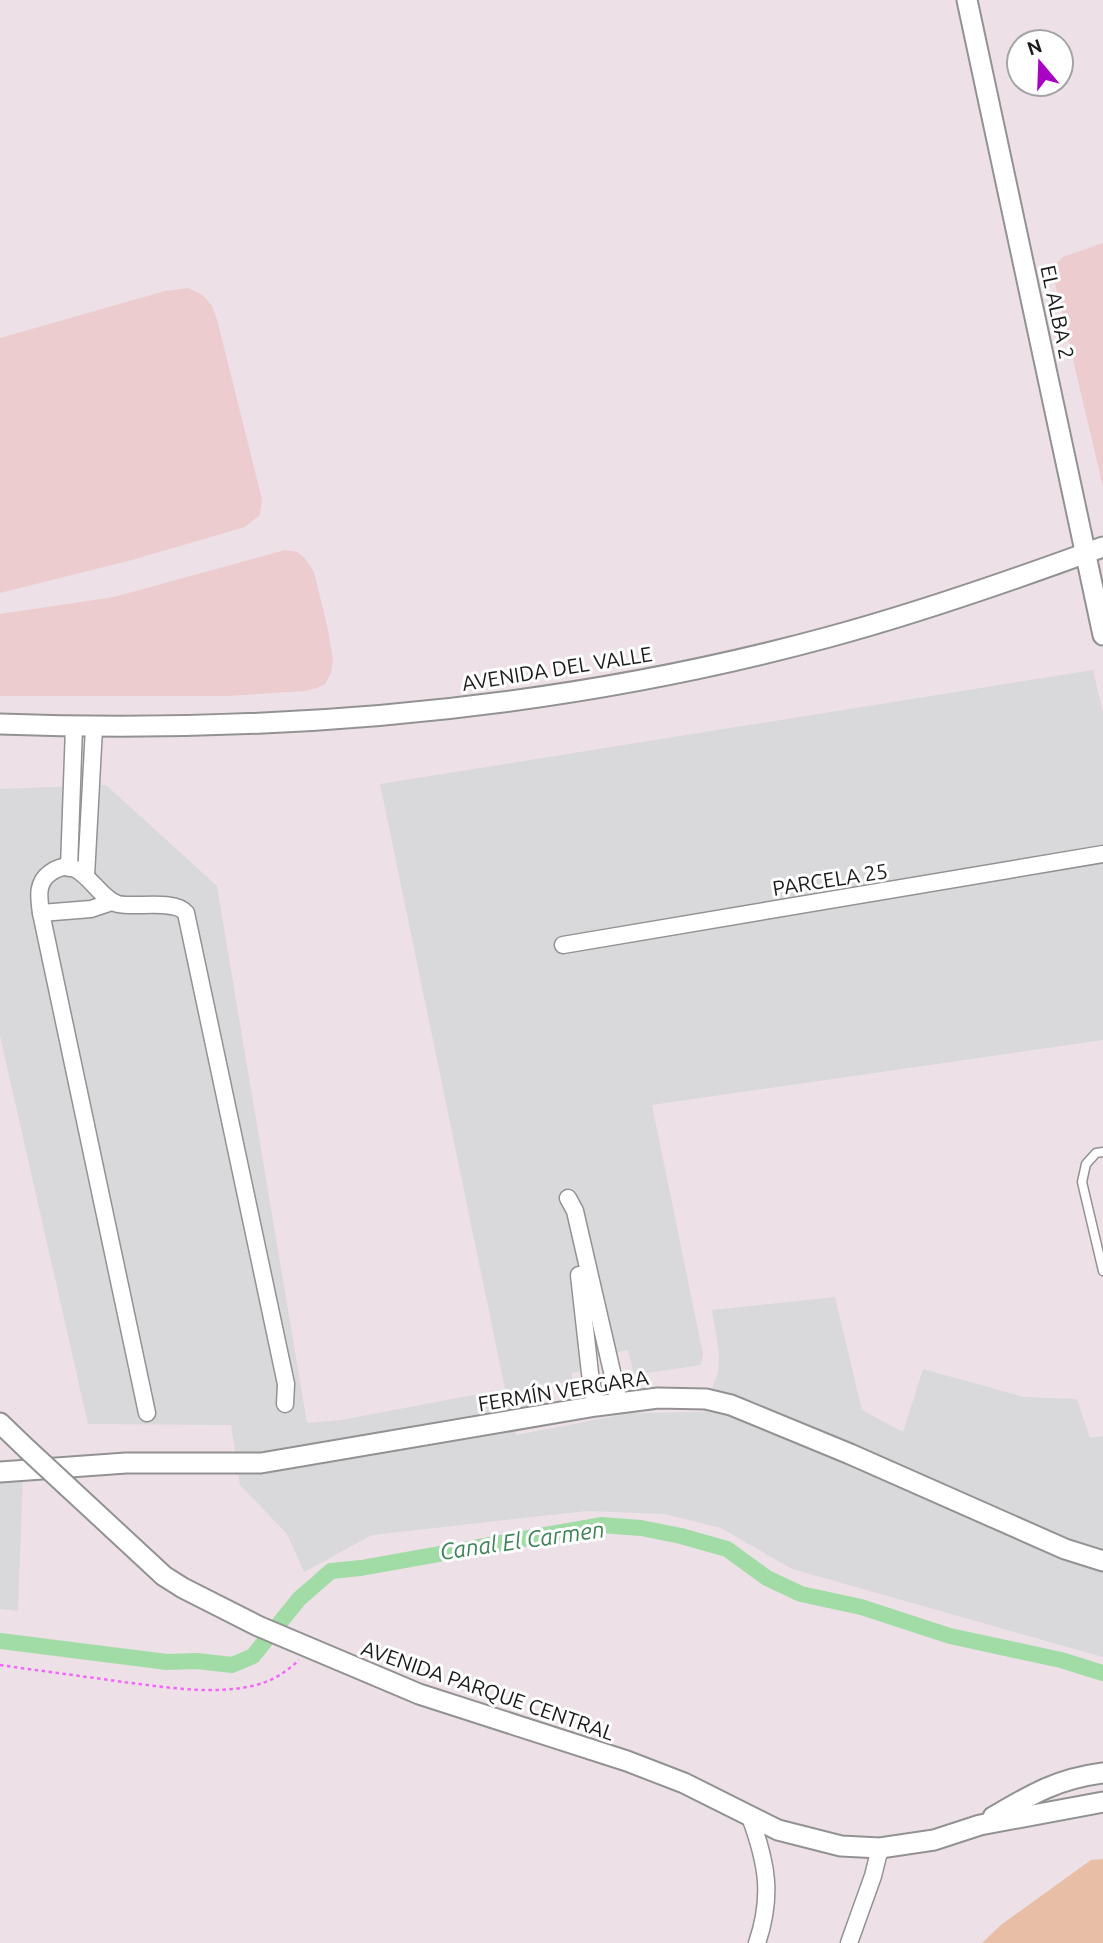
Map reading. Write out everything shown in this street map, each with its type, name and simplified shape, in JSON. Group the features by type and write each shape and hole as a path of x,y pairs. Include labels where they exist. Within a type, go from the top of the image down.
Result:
{"street":[{"name":"EL ALBA 2","path":"967,0 1095,550 1103,635"},
{"name":"AVENIDA DEL VALLE","path":"0,724 94,728 219,726 303,721 494,702 600,686 829,637 954,600 1095,550"},
{"path":"69,868 74,727"},
{"path":"86,876 94,728"},
{"name":"PARCELA 25","path":"563,944 1103,854"},
{"path":"112,902 76,869 54,870 41,883 41,913 147,1413"},
{"path":"41,913 91,909 112,902 175,906 186,913 286,1384 285,1404"},
{"path":"596,1406 580,1279 566,1215 569,1198 575,1211 619,1402"},
{"name":"FERMÍN VERGARA","path":"0,1472 126,1463 261,1463 619,1402 687,1397 731,1405 850,1454 1065,1549 1103,1561"},
{"name":"AVENIDA PARQUE CENTRAL","path":"0,1423 164,1576 183,1588 289,1640 419,1694 650,1770 684,1783 778,1830 841,1846 880,1848 933,1840 980,1825 1103,1802"},
{"name":"AVENIDA PARQUE CENTRAL","path":"980,1825 1044,1787 1103,1773"},
{"path":"750,1817 763,1857 767,1885 765,1916 758,1943"},
{"path":"849,1943 873,1877 880,1848"}],"lane":[{"path":"1103,1152 1096,1153 1086,1164 1082,1182 1103,1271"}],"path":[{"path":"0,1665 207,1690 251,1687 283,1674"}],"shaded area":[{"path":"1103,243 1103,487 1053,267 1063,257"},
{"path":"188,288 203,295 212,306 218,323 262,499 260,515 245,527 132,560 0,593 0,338 165,291"},
{"path":"285,550 297,552 305,558 314,572 333,660 331,673 325,684 305,691 227,696 0,696 0,614 114,597"},
{"path":"1093,670 1103,712 1103,1040 652,1105 703,1354 701,1365 634,1375 628,1350 581,1360 581,1371 572,1373 572,1381 532,1386 535,1405 510,1410 516,1435 631,1413 703,1412 718,1372 719,1353 712,1310 835,1297 862,1410 903,1432 923,1369 1024,1397 1077,1399 1090,1438 1103,1436 1103,1657 792,1569 721,1528 664,1514 587,1511 372,1535 304,1572 287,1534 240,1485 231,1425 88,1424 0,1036 0,789 106,785 217,886 307,1423 341,1420 505,1389 380,784"},
{"path":"0,1460 23,1475 18,1611 0,1609"},
{"path":"1103,1859 1103,1943 982,1943 1002,1924 1091,1860"}],"waterway":[{"name":"Canal El Carmen","path":"0,1641 167,1662 197,1661 232,1665 253,1656 299,1599 331,1571 601,1525 641,1528 727,1549 767,1578 801,1594 861,1607 950,1636 1061,1660 1103,1673"}]}
